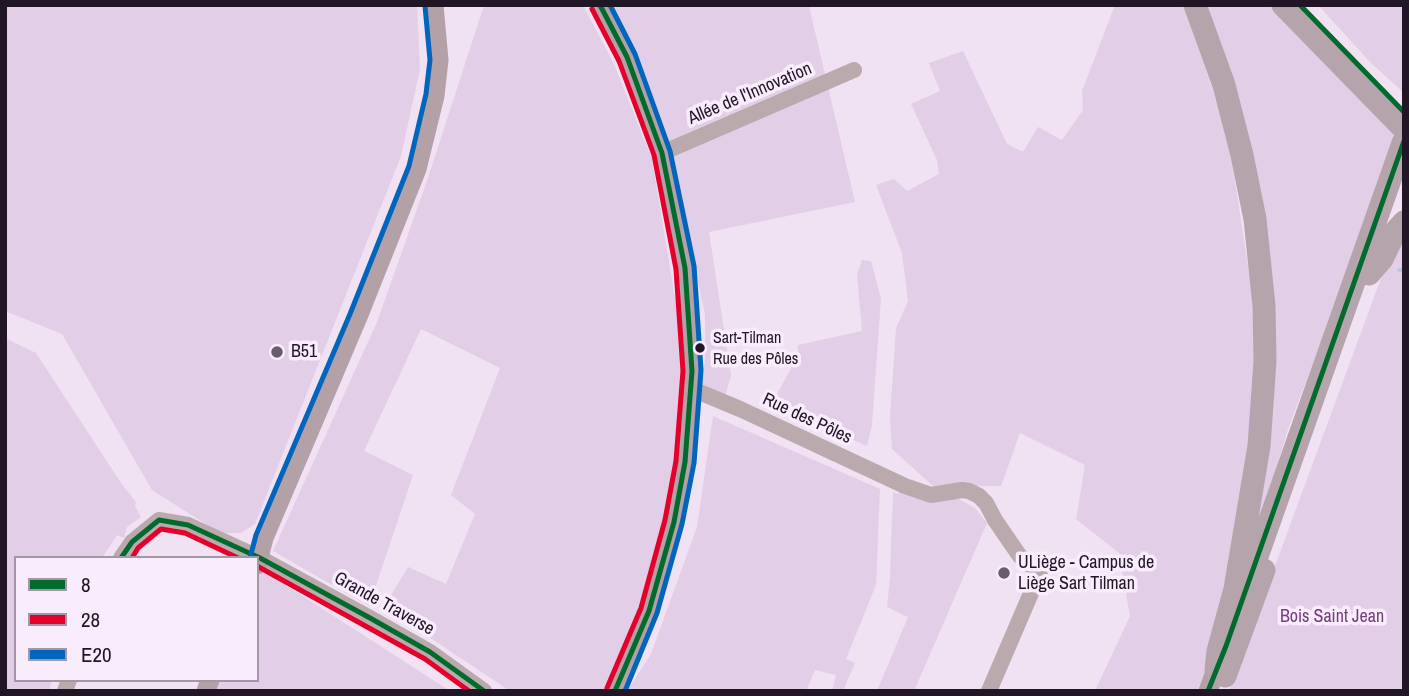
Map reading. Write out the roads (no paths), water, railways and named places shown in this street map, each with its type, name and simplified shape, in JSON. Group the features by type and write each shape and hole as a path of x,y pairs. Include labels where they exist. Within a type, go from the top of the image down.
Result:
{"highway":[{"path":"1195,5 1224,85 1242,155 1255,219 1264,306 1265,360 1259,446 1235,589 1218,651 1217,683"},
{"path":"1217,683 1403,136 1283,5"},
{"path":"1300,5 1404,113"},
{"path":"1217,683 1404,184"},
{"path":"1370,274 1404,222"}],"main road":[{"path":"259,561 264,538 368,292 420,159 432,114 438,71 434,5"},
{"path":"600,5 627,57 662,153 685,268 692,389 682,481 668,548 649,611 615,691"}],"street":[{"name":"Allée de l'Innovation","path":"662,153 854,70"},
{"name":"Rue des Pôles","path":"692,389 905,486 931,495 962,490 979,496 986,502 1019,555 1028,564 1041,570 989,691"},
{"name":"Grande Traverse","path":"122,556 132,542 159,520 188,525 249,556"},
{"name":"Grande Traverse","path":"259,561 429,652 484,691"}],"waterway":[{"path":"1399,270 1404,270"}],"place":[{"name":"Sart-Tilman Rue des Pôles","path":"700,348"},
{"name":"B51","path":"277,352"},
{"name":"ULiège - Campus de Liège Sart Tilman","path":"1004,573"}],"park label":[{"name":"Bois Saint Jean","path":"1332,617"}]}
